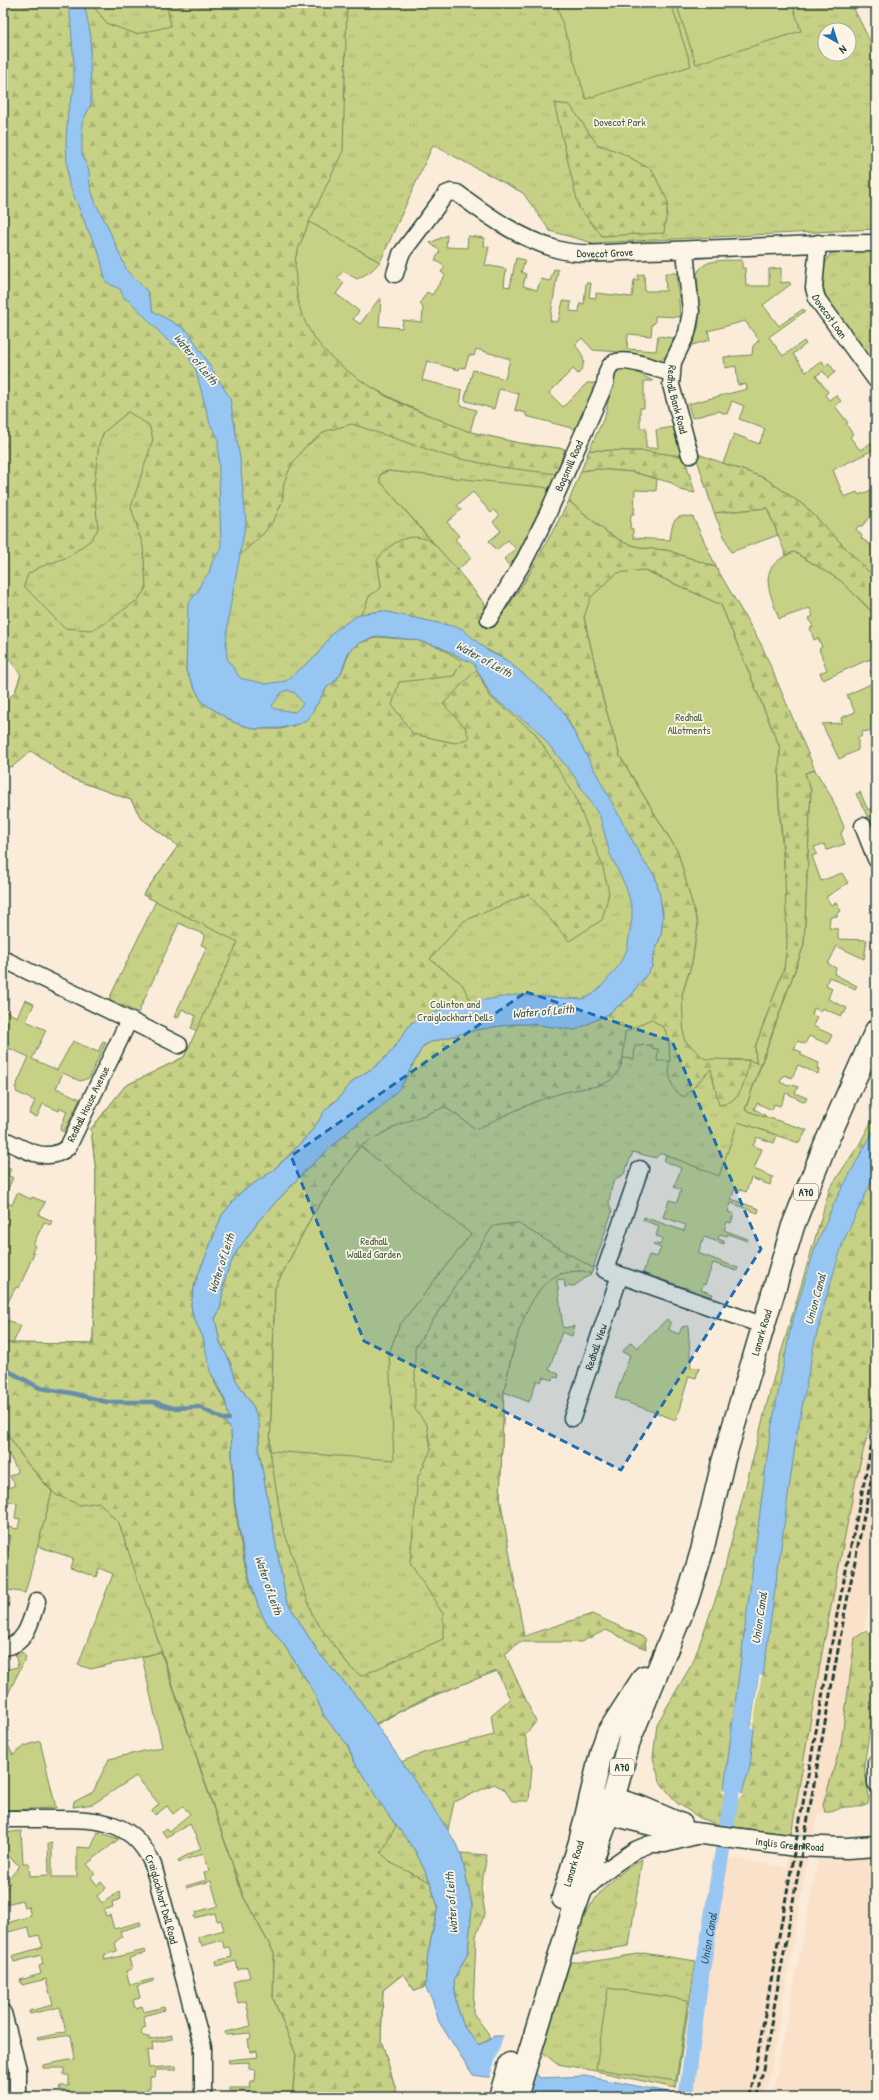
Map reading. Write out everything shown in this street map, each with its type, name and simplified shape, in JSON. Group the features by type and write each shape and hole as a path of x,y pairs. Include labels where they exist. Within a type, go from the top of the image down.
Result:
{"main road":[{"name":"Lanark Road","path":"509,2095 572,1872 630,1738 687,1600 702,1551 722,1462 793,1226 825,1144 876,1031"},
{"name":"Lanark Road","path":"525,2041 550,1985 580,1894 601,1804"}],"street":[{"name":"Dovecot Grove","path":"395,274 401,254 446,194 451,192 457,193 525,238 558,249 590,252 685,250 818,243 876,243"},
{"name":"Dovecot Loan","path":"818,243 814,288 817,299 876,380"},
{"name":"Redhall Bank Road","path":"685,250 691,312 683,343 673,362 671,373 672,390 690,455"},
{"name":"Bogsmill Road","path":"489,619 525,559 548,513 605,384 610,366 614,362 623,360 671,373"},
{"path":"863,826 876,859"},
{"path":"10,957 179,1045"},
{"name":"Redhall House Avenue","path":"3,1138 36,1154 54,1155 68,1147 129,1020"},
{"path":"640,1169 626,1189 605,1270 762,1325"},
{"name":"Redhall View","path":"572,1418 620,1275"},
{"path":"3,1647 8,1647 20,1640 26,1632 36,1601"},
{"path":"876,1763 876,1783"},
{"name":"Inglis Green Road","path":"601,1804 665,1815 704,1834 796,1846 847,1848 876,1846"},
{"name":"Craiglockhart Dell Road","path":"3,1820 70,1819 106,1822 124,1829 142,1846 154,1871 204,2047 203,2097"},
{"name":"Inglis Green Road","path":"580,1894 609,1868 635,1850 650,1844 665,1844 704,1834"},
{"path":"3,2013 18,2069 18,2097"}],"highlighted area":[{"path":"526,992 672,1041 761,1249 621,1470 364,1341 291,1156"}],"shaded area":[{"path":"876,1212 876,1562 859,1656 850,1805 819,1814 808,1859 766,2097 680,2092 712,1855 786,1867 791,1835 778,1774"},
{"path":"876,1856 876,2097 772,2096 818,1860"}],"green space":[{"name":"Colinton and Craiglockhart Dells","path":"3,3 851,3 876,53 876,229 593,243 550,231 523,193 433,145 380,262 309,223 296,258 384,395 470,432 519,443 565,449 550,493 388,471 382,472 380,481 485,604 485,612 496,619 504,615 546,546 569,501 608,533 625,543 716,567 722,580 591,597 692,963 749,1060 761,1064 745,1110 807,1130 799,1143 739,1123 719,1177 664,1154 659,1154 656,1158 633,1152 624,1174 614,1180 609,1203 612,1212 591,1274 580,1271 559,1274 535,1297 519,1334 511,1358 504,1392 500,1498 510,1561 519,1642 505,1654 497,1671 419,1702 383,1721 347,1744 384,1809 416,1852 430,1882 438,1907 433,1925 425,1987 415,1991 403,1974 383,1990 381,2040 398,2097 292,2097 296,2055 273,1998 274,1953 243,1896 161,1652 91,1669 78,1665 113,1574 99,1568 96,1577 70,1568 73,1558 37,1546 52,1492 26,1462 3,1427 3,1343 93,1344 96,1173 91,1129 125,1086 184,1057 197,1031 191,1028 196,1016 182,1009 178,1018 174,1017 207,947 201,945 205,935 179,923 138,1013 109,999 156,901 143,895 178,846 141,818 131,800 70,778 15,692 21,674 3,651"},
{"path":"3,3 90,3 108,24 136,34 171,26 166,3 347,3 343,151 309,222 296,258 317,341 356,377 384,395 408,407 471,432 519,443 565,449 556,474 501,467 447,456 352,424 326,431 304,448 292,464 284,482 282,502 275,518 264,533 240,555 188,620 186,671 202,702 233,722 255,729 281,729 298,724 308,719 327,687 336,681 341,673 350,651 360,643 378,637 416,640 439,647 462,661 454,676 399,682 392,705 413,734 455,743 469,738 465,727 443,704 477,669 489,696 535,733 575,796 602,864 609,893 602,920 569,941 528,894 464,921 430,959 462,984 471,1002 411,1023 392,1051 376,1066 354,1080 337,1100 331,1104 314,1128 292,1152 271,1172 241,1192 222,1215 195,1283 191,1305 193,1316 203,1337 215,1383 228,1408 229,1418 224,1419 231,1430 234,1503 244,1561 250,1584 264,1619 284,1645 314,1692 324,1716 347,1744 354,1761 396,1826 381,1853 393,1864 430,1882 438,1907 428,1953 425,1987 415,1991 403,1974 383,1990 381,2040 398,2097 292,2097 296,2055 273,1998 274,1953 243,1896 119,1523 99,1502 80,1505 56,1495 26,1462 3,1427 3,1343 93,1344 96,1173 91,1129 125,1086 184,1057 238,942 143,895 178,846 141,818 131,800 70,778 31,751 12,767 3,765 3,703 15,692 21,675 3,651","holes":["128,412 149,425 153,439 131,507 143,546 146,588 139,599 105,623 92,630 64,628 24,586 28,574 40,567 68,557 91,540 98,529 94,486 99,444 104,432"]},
{"path":"556,3 671,3 691,66 586,99"},
{"path":"676,3 792,3 801,31 696,64"},
{"path":"554,103 570,105 597,144 622,153 652,170 668,202 664,233 602,236 579,208"},
{"path":"309,222 380,262 370,272 357,279 343,271 337,278 344,283 336,294 359,311 353,319 360,324 379,299 381,299 379,326 402,328 403,320 422,322 423,308 420,303 427,292 432,295 445,275 441,272 445,267 435,260 440,251 430,243 447,235 446,247 467,248 468,236 485,238 484,246 489,247 485,265 506,269 504,286 510,287 516,258 525,260 521,272 526,274 523,286 537,290 541,279 550,281 554,269 558,270 550,321 558,322 563,301 571,302 570,311 579,312 580,303 584,304 586,283 591,283 589,297 596,298 596,293 632,297 634,280 638,280 638,275 644,274 645,291 666,291 665,273 677,273 680,317 655,316 655,323 652,324 651,336 628,334 627,349 656,351 658,336 674,338 668,355 660,360 621,354 619,352 593,350 582,338 575,345 582,355 584,362 581,370 578,374 573,369 549,393 563,407 587,383 600,383 579,430 526,416 526,413 515,410 519,394 499,389 494,409 466,401 465,398 473,370 505,379 510,359 476,349 474,356 469,355 465,368 460,367 459,370 427,361 422,380 462,390 460,405 476,410 470,432 415,409 358,379 334,359 314,337 301,311 295,268 296,256"},
{"path":"876,250 876,369 826,297 823,286 823,274 826,262 831,253"},
{"path":"742,260 742,268 745,268 746,286 769,286 769,269 781,268 781,283 789,282 791,284 763,305 779,326 803,309 805,311 769,337 783,356 804,341 806,344 793,354 806,372 822,361 825,366 829,363 835,372 828,378 823,371 816,376 828,392 825,395 829,400 836,395 841,401 835,406 848,423 846,424 853,434 850,437 860,450 876,440 875,449 833,470 844,497 857,492 859,495 876,488 876,519 875,520 870,517 862,526 858,526 856,529 862,536 861,538 876,549 876,579 805,506 765,478 723,463 734,434 759,444 765,429 739,419 744,406 732,401 727,414 718,411 692,418 688,404 747,389 746,384 738,385 736,366 725,368 724,357 752,355 753,346 759,340 745,321 708,331 710,340 692,345 699,325 697,274 700,269 710,262"},
{"path":"626,367 653,381 644,381 644,408 640,408 640,428 646,428 646,448 658,448 656,430 673,427 682,456 643,451 589,450 605,416 614,373"},
{"path":"589,450 643,451 684,456 695,493 680,490 672,483 633,472 597,469 581,471"},
{"path":"695,453 765,478 805,506 876,579 876,616 848,589 817,566 794,552 786,555 767,508 714,513"},
{"path":"597,469 633,472 657,479 656,491 635,490 634,514 631,514 630,528 633,529 633,538 670,540 671,529 677,518 686,516 693,517 716,567 667,550 643,548 625,543 608,533 569,501 581,471"},
{"path":"388,471 542,487 547,488 550,493 511,568 504,559 516,549 508,540 496,550 489,541 501,531 493,522 499,516 494,510 491,513 473,492 457,505 461,510 447,522 459,536 455,539 471,558 457,570 380,481 380,475"},
{"path":"569,501 608,533 625,543 643,548 667,550 716,567 761,644 815,770 805,773 811,790 804,945 761,1064 756,1063 755,1047 784,968 784,858 778,792 780,748 721,605 644,570 584,617 603,699 620,756 678,852 692,901 698,925 692,963 682,995 729,1060 749,1060 742,1089 733,1100 719,1105 711,1069 684,1097 673,1087 671,1081 669,1073 669,1043 625,1032 621,1067 615,1076 607,1082 596,1086 562,1093 524,1106 476,1129 445,1107 398,1125 360,1146 312,1216 275,1288 270,1451 282,1525 313,1617 349,1666 361,1676 443,1639 443,1614 410,1562 418,1477 431,1450 427,1425 415,1409 415,1348 493,1226 517,1223 593,1268 591,1274 580,1271 559,1274 535,1297 519,1334 511,1358 504,1392 500,1498 524,1636 592,1614 645,1638 646,1649 606,1630 581,1642 519,1642 505,1654 536,1722 525,1735 532,1768 529,1801 512,1801 504,1789 494,1784 454,1802 448,1830 401,1762 423,1753 494,1735 491,1715 510,1699 497,1671 421,1700 375,1724 361,1702 318,1652 286,1600 259,1452 259,1424 254,1408 236,1380 230,1362 220,1342 215,1318 220,1310 224,1282 235,1254 259,1220 306,1170 353,1127 378,1110 403,1083 423,1046 431,1042 476,1030 512,1024 532,1024 575,1030 608,1014 630,997 652,967 653,957 661,935 663,912 655,876 644,862 597,779 568,720 555,702 506,660 484,648 383,611 360,614 365,608 369,596 380,589 381,585 377,560 382,554 400,540 414,537 422,538 435,544 485,604 485,612 496,619 500,618 527,578"},
{"path":"767,508 778,535 731,552 714,513"},
{"path":"794,552 841,581 876,616 876,661 872,659 865,661 823,680 820,673 827,670 819,649 822,647 818,638 814,640 810,628 813,627 809,618 813,616 810,608 779,619 769,589 769,572 782,558"},
{"name":"Redhall Allotments","path":"644,570 721,605 780,748 778,792 785,879 787,945 784,968 755,1047 756,1063 749,1060 705,1059 684,1040 682,995 692,963 698,925 678,852 620,756 603,699 584,617 591,597 617,573"},
{"path":"876,668 876,730 862,732 861,737 858,737 858,750 839,759 822,724 842,723 841,718 855,712 847,695 875,682 870,671"},
{"path":"815,770 832,798 844,827 841,834 845,844 827,850 824,844 814,847 817,854 812,856 821,881 842,873 848,883 826,897 831,905 836,903 841,911 836,914 838,916 830,917 829,928 838,929 838,939 867,940 864,959 837,946 828,964 836,968 834,974 857,986 855,989 829,977 826,985 832,988 828,999 847,1008 841,1016 822,1008 820,1011 814,1008 812,1015 817,1017 813,1026 832,1035 828,1044 809,1036 805,1044 798,1041 794,1049 801,1052 801,1055 819,1063 817,1069 819,1070 818,1074 798,1065 792,1078 784,1075 780,1082 788,1086 790,1084 798,1087 795,1093 807,1098 805,1102 786,1093 780,1106 774,1104 772,1110 757,1103 754,1109 765,1115 765,1117 745,1110 804,945 811,790 805,773"},
{"path":"860,792 868,810 876,806 876,833 856,794"},
{"path":"25,1000 34,1004 26,1021 46,1030 32,1059 57,1070 73,1041 98,1052 103,1041 106,1042 89,1078 80,1081 63,1073 56,1088 80,1099 64,1132 60,1130 67,1111 60,1108 59,1111 43,1104 37,1117 29,1114 35,1101 16,1092 17,1089 15,1088 29,1057 6,1047 3,1053 3,1010 17,1017"},
{"path":"651,1019 665,1029 669,1043 670,1061 657,1061 658,1049 652,1048 652,1045 635,1046 634,1059 623,1058 625,1032"},
{"path":"876,1113 876,1401 856,1479 822,1653 791,1835 720,1825 700,1818 677,1803 660,1782 653,1758 657,1724 693,1662 720,1586 773,1380 830,1188 860,1143"},
{"path":"738,1122 777,1135 774,1143 757,1137 753,1146 762,1149 754,1169 773,1177 770,1185 751,1178 746,1192 735,1188 731,1199 759,1209 758,1213 731,1203 728,1212 734,1214 731,1223 727,1222 724,1230 748,1239 747,1241 728,1234 727,1236 720,1234 718,1239 724,1241 724,1244 704,1237 698,1253 738,1268 737,1271 713,1263 705,1285 703,1284 701,1290 713,1294 712,1297 643,1273 649,1255 657,1257 661,1248 653,1245 654,1243 660,1245 662,1238 656,1236 659,1226 643,1220 644,1217 684,1231 686,1225 663,1217 669,1200 677,1202 681,1190 674,1187 681,1168 664,1161 666,1155 719,1176"},
{"name":"Redhall Walled Garden","path":"360,1146 471,1234 399,1326 389,1353 394,1460 270,1451 275,1288 312,1216"},
{"path":"3,1157 8,1160 5,1167 11,1169 8,1175 13,1178 3,1199"},
{"path":"17,1193 31,1199 32,1197 45,1202 39,1215 52,1221 50,1225 44,1222 33,1245 35,1246 32,1252 34,1253 19,1288 16,1287 3,1311 3,1201 12,1205"},
{"path":"573,1271 584,1271 591,1274 574,1286 565,1287 564,1279 557,1280 563,1328 575,1326 572,1336 562,1332 549,1370 559,1374 558,1378 554,1377 553,1380 543,1377 541,1382 537,1380 529,1402 504,1392 513,1350 523,1320 536,1294 553,1277"},
{"path":"3,1318 21,1326 13,1343 3,1343"},
{"path":"667,1319 671,1323 669,1330 679,1334 682,1327 688,1326 691,1368 699,1368 696,1378 689,1376 676,1420 615,1398 630,1355 622,1352 631,1342 637,1348"},
{"path":"3,1427 26,1462 52,1492 25,1593 3,1589 3,1560 6,1560 11,1536 3,1534 3,1526 18,1529 20,1519 15,1518 17,1503 5,1501 6,1493 3,1491 15,1485 10,1476 18,1472 8,1453 3,1456"},
{"path":"3,1597 10,1598 3,1627"},
{"path":"866,1631 876,1639 876,1690 864,1766 869,1797 868,1804 857,1807 843,1807 832,1812 825,1812 823,1805 841,1744 855,1638"},
{"path":"22,1652 26,1657 9,1692 3,1700 3,1670 18,1667 15,1653"},
{"path":"161,1652 243,1896 274,1953 273,1998 296,2055 292,2097 255,2097 255,2092 229,2091 229,2088 250,2088 251,2081 255,2081 256,2070 249,2069 249,2062 229,2063 228,2060 258,2057 257,2051 250,2052 248,2039 251,2038 250,2033 226,2035 225,2032 251,2026 246,2001 238,2003 233,1982 250,1977 247,1967 238,1970 236,1961 217,1966 216,1961 232,1957 229,1947 224,1948 222,1940 202,1946 201,1942 199,1942 198,1937 224,1930 221,1920 217,1921 215,1913 194,1918 196,1912 218,1906 211,1881 187,1888 186,1886 206,1880 204,1872 209,1871 204,1853 179,1862 178,1860 201,1848 190,1824 166,1837 162,1831 166,1828 169,1831 190,1814 183,1806 173,1814 167,1806 155,1815 152,1811 159,1804 136,1776 93,1804 73,1807 74,1802 93,1792 109,1759 162,1747 142,1657"},
{"path":"3,1736 13,1755 25,1746 40,1741 56,1808 3,1810"},
{"path":"21,1831 23,1863 29,1863 30,1876 49,1875 48,1844 52,1843 52,1877 77,1877 77,1847 91,1848 98,1832 119,1839 87,1864 95,1874 91,1877 97,1885 101,1882 106,1888 97,1896 102,1903 119,1892 121,1899 112,1902 113,1907 104,1910 106,1916 110,1915 114,1929 140,1922 141,1925 120,1931 122,1937 115,1942 117,1951 104,1955 105,1960 145,1950 146,1953 129,1958 132,1969 126,1971 130,1985 153,1979 154,1981 137,1986 140,1998 133,2000 135,2008 142,2006 144,2012 164,2007 165,2010 143,2016 146,2027 143,2028 141,2033 143,2036 149,2037 149,2040 172,2035 172,2039 152,2043 153,2050 147,2051 149,2068 176,2066 176,2070 156,2070 155,2077 150,2077 150,2089 147,2089 147,2094 168,2097 70,2097 70,2092 59,2090 60,2086 69,2086 69,2075 64,2075 64,2068 43,2068 43,2065 75,2059 71,2035 38,2040 37,2038 66,2032 60,2007 30,2014 29,2011 53,2005 46,1979 22,1985 20,1980 41,1974 39,1966 43,1964 41,1955 14,1962 12,1956 43,1947 39,1935 31,1937 28,1927 8,1932 4,1924 31,1916 28,1906 24,1907 22,1900 3,1905 3,1888 5,1890 10,1883 7,1880 20,1866 3,1852 3,1833"},
{"path":"461,1853 487,1855 481,1888 485,1913 476,1936 473,2013 491,2037 479,2045 464,2027 456,2003 454,1980 468,1952 472,1905"},
{"path":"642,1859 629,1946 573,1954 576,1938 581,1924 596,1898 616,1877"},
{"path":"643,1953 696,1961 676,2088 557,2064 542,2052 570,1962 590,1962"},
{"path":"608,1988 688,2000 676,2081 596,2069"}],"water":[{"name":"Water of Leith","path":"66,3 84,3 91,37 91,104 82,123 82,154 89,171 90,186 96,204 127,271 147,291 153,311 188,331 230,398 240,459 246,522 229,613 226,644 227,658 240,678 266,684 286,681 317,655 334,631 360,614 383,611 461,628 488,651 506,660 545,692 561,708 644,862 655,876 663,918 661,935 653,957 652,967 630,997 608,1014 575,1030 532,1024 512,1024 476,1030 431,1042 423,1046 400,1088 378,1110 353,1127 306,1170 259,1220 235,1254 224,1282 220,1310 215,1318 220,1342 230,1362 236,1380 254,1408 259,1424 259,1452 286,1600 318,1652 361,1702 448,1830 461,1853 472,1905 468,1952 454,1980 456,2003 464,2027 479,2045 495,2036 504,2036 540,2078 585,2076 694,2097 532,2097 494,2078 473,2075 439,2022 432,1999 425,1987 428,1953 438,1907 430,1882 416,1852 384,1809 354,1761 347,1744 324,1716 313,1690 284,1645 264,1619 255,1597 245,1561 235,1503 231,1430 223,1419 229,1418 225,1400 210,1371 203,1337 193,1316 191,1305 195,1283 222,1215 241,1192 271,1172 292,1153 314,1128 326,1109 337,1100 354,1080 376,1066 392,1051 411,1023 442,1009 478,1001 515,995 582,999 592,995 601,987 617,968 627,950 632,908 626,887 610,854 600,817 574,776 536,729 492,697 474,664 440,647 416,640 378,636 359,643 349,651 341,673 335,681 327,687 308,719 298,724 281,728 255,729 233,722 202,702 186,671 188,604 198,591 202,581 209,573 212,562 221,549 218,438 210,424 196,371 185,350 169,342 131,302 124,298 120,289 106,282 99,253 68,181 66,140 68,110 74,90 74,64 70,13","holes":["287,690 295,693 303,704 295,712 275,709 272,706 281,693"]},
{"path":"876,1126 876,1172 843,1242 826,1298 813,1349 796,1439 763,1676 759,1676 751,1727 754,1728 750,1766 742,1793 729,1807 724,1789 770,1435 791,1326 815,1248 835,1201"}],"pier":[{"path":"759,1675 763,1676 761,1678 753,1726 754,1728 751,1728"},
{"path":"722,1789 742,1793 744,1794 729,1809"},
{"path":"504,2034 537,2072 529,2097 489,2079"}],"waterway":[{"path":"3,1368 40,1388 71,1393 107,1402 154,1402 173,1408 199,1407 223,1419 229,1419"},
{"name":"Union Canal","path":"686,2097 701,1979 733,1788"}],"railway":[{"path":"750,2097 838,1609 876,1424"},
{"path":"758,2097 845,1611 876,1455"}],"park label":[{"name":"Dovecot Park","path":"620,122"}]}
